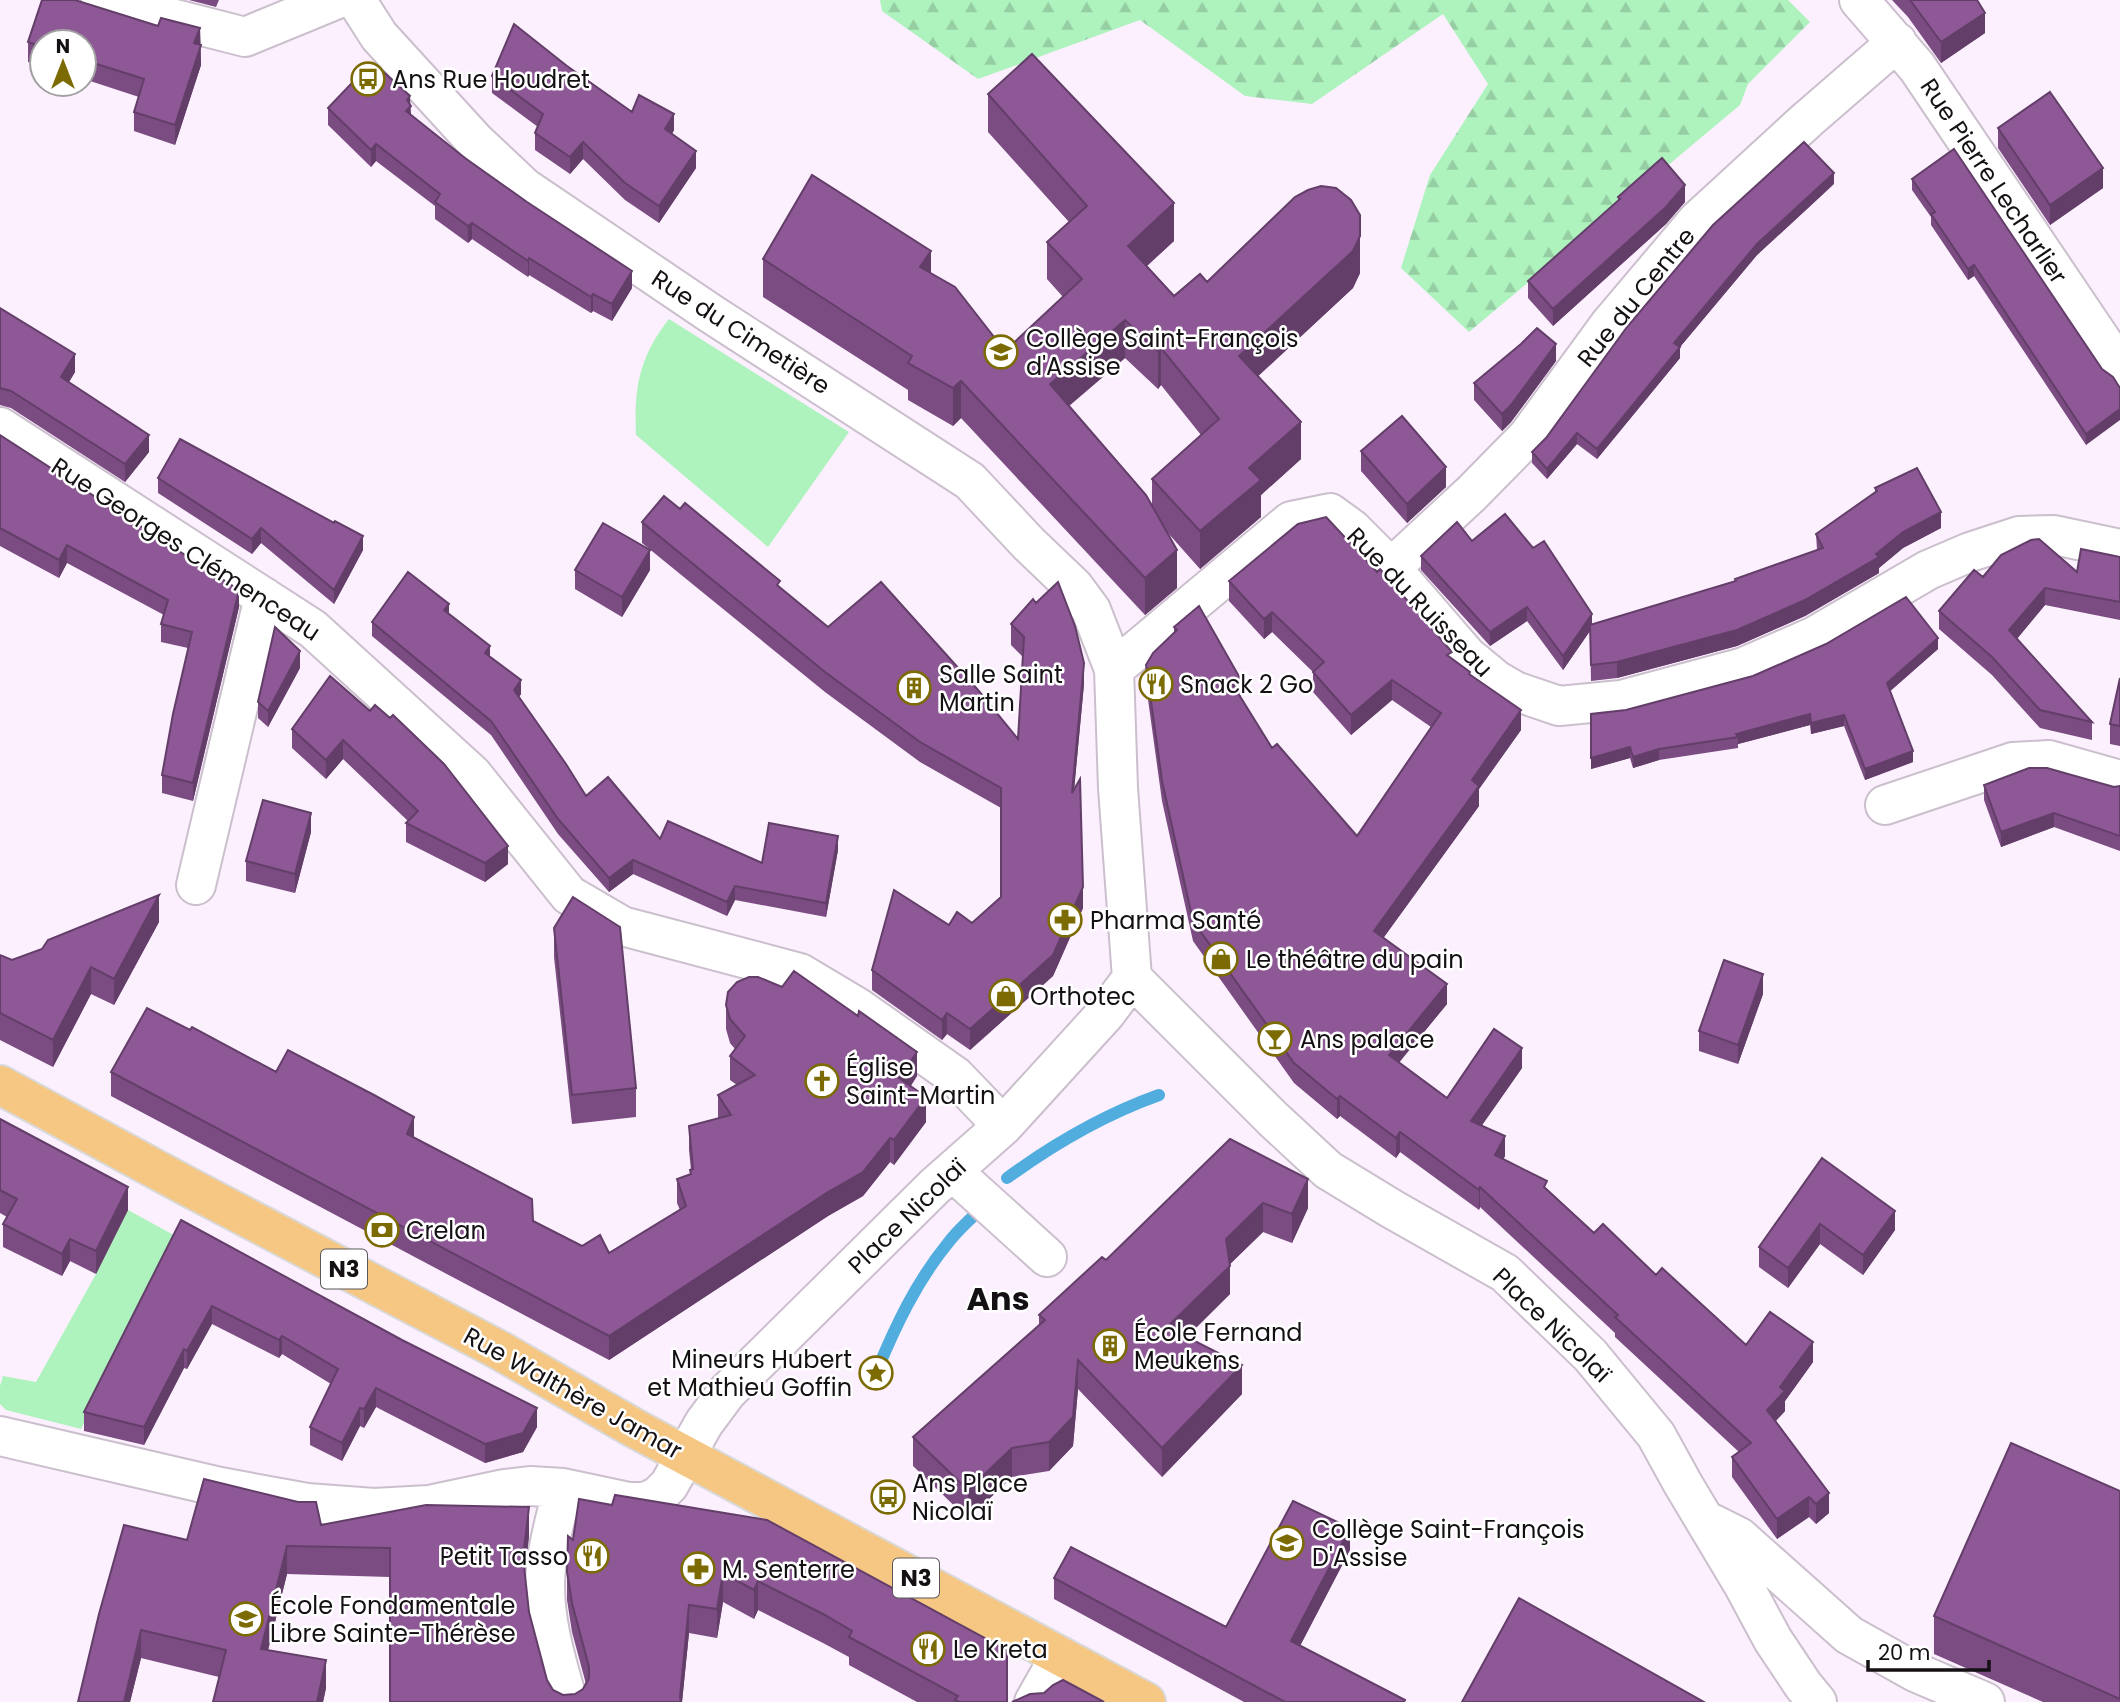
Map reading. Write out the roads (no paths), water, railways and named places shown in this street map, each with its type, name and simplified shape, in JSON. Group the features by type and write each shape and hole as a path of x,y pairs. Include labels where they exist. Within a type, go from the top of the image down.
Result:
{"main road":[{"name":"Rue Walthère Jamar","path":"0,1085 193,1190 499,1350 634,1428 1146,1702"}],"street":[{"path":"101,0 245,37 335,0"},
{"name":"Rue du Cimetière","path":"356,0 379,36 475,141 525,188 709,313 970,481 1074,587 1091,610 1114,669"},
{"name":"Rue Pierre Lecharlier","path":"1859,0 1917,67 2120,368"},
{"name":"Rue du Centre","path":"1391,568 1471,494 1528,436 1610,324 1697,221 1897,42"},
{"name":"Rue Georges Clémenceau","path":"0,427 313,629 472,774 569,895 622,926 800,973 857,1007 955,1076 1003,1126"},
{"name":"Rue du Ruisseau","path":"1114,669 1291,521 1330,513 1352,529 1391,568 1466,656 1515,691 1559,706 1621,700 1744,667 1815,636 1928,570 1969,552 2019,536 2054,535 2120,549"},
{"path":"196,885 264,597"},
{"path":"1114,669 1118,789 1132,978"},
{"path":"1885,805 2013,762 2049,760 2120,780"},
{"name":"Place Nicolaï","path":"0,1436 245,1493 341,1506 374,1508 429,1505 530,1486 563,1488 629,1502 645,1502 658,1496 669,1485 704,1423 727,1392 952,1171 1003,1126 1106,1013 1132,978 1328,1170 1506,1273 1590,1355 1656,1435 1773,1640 1817,1702"},
{"path":"952,1171 1047,1257"},
{"path":"563,1488 551,1538 545,1587 549,1624 568,1702"},
{"path":"1705,1520 1740,1537 1849,1636 1915,1672 1985,1702"},
{"path":"1034,1702 1060,1656"}],"waterway":[{"path":"1007,1178 1080,1131 1118,1111 1159,1095"},
{"path":"874,1383 891,1339 916,1289 951,1239 979,1211"}],"place":[{"name":"Ans Rue Houdret","path":"368,79"},
{"name":"Collège Saint-François d'Assise","path":"1001,352"},
{"name":"Snack 2 Go","path":"1156,684"},
{"name":"Salle Saint Martin","path":"914,688"},
{"name":"Pharma Santé","path":"1065,920"},
{"name":"Le théâtre du pain","path":"1221,959"},
{"name":"Orthotec","path":"1006,996"},
{"name":"Ans palace","path":"1275,1039"},
{"name":"Église Saint-Martin","path":"822,1081"},
{"name":"Crelan","path":"382,1230"},
{"name":"École Fernand Meukens","path":"1110,1346"},
{"name":"Mineurs Hubert et Mathieu Goffin","path":"876,1373"},
{"name":"Ans Place Nicolaï","path":"888,1497"},
{"name":"Collège Saint-François D'Assise","path":"1287,1543"},
{"name":"Petit Tasso","path":"592,1556"},
{"name":"M. Senterre","path":"698,1569"},
{"name":"École Fondamentale Libre Sainte-Thérèse","path":"246,1619"},
{"name":"Le Kreta","path":"928,1649"}],"district":[{"name":"Ans","path":"998,1298"}]}
